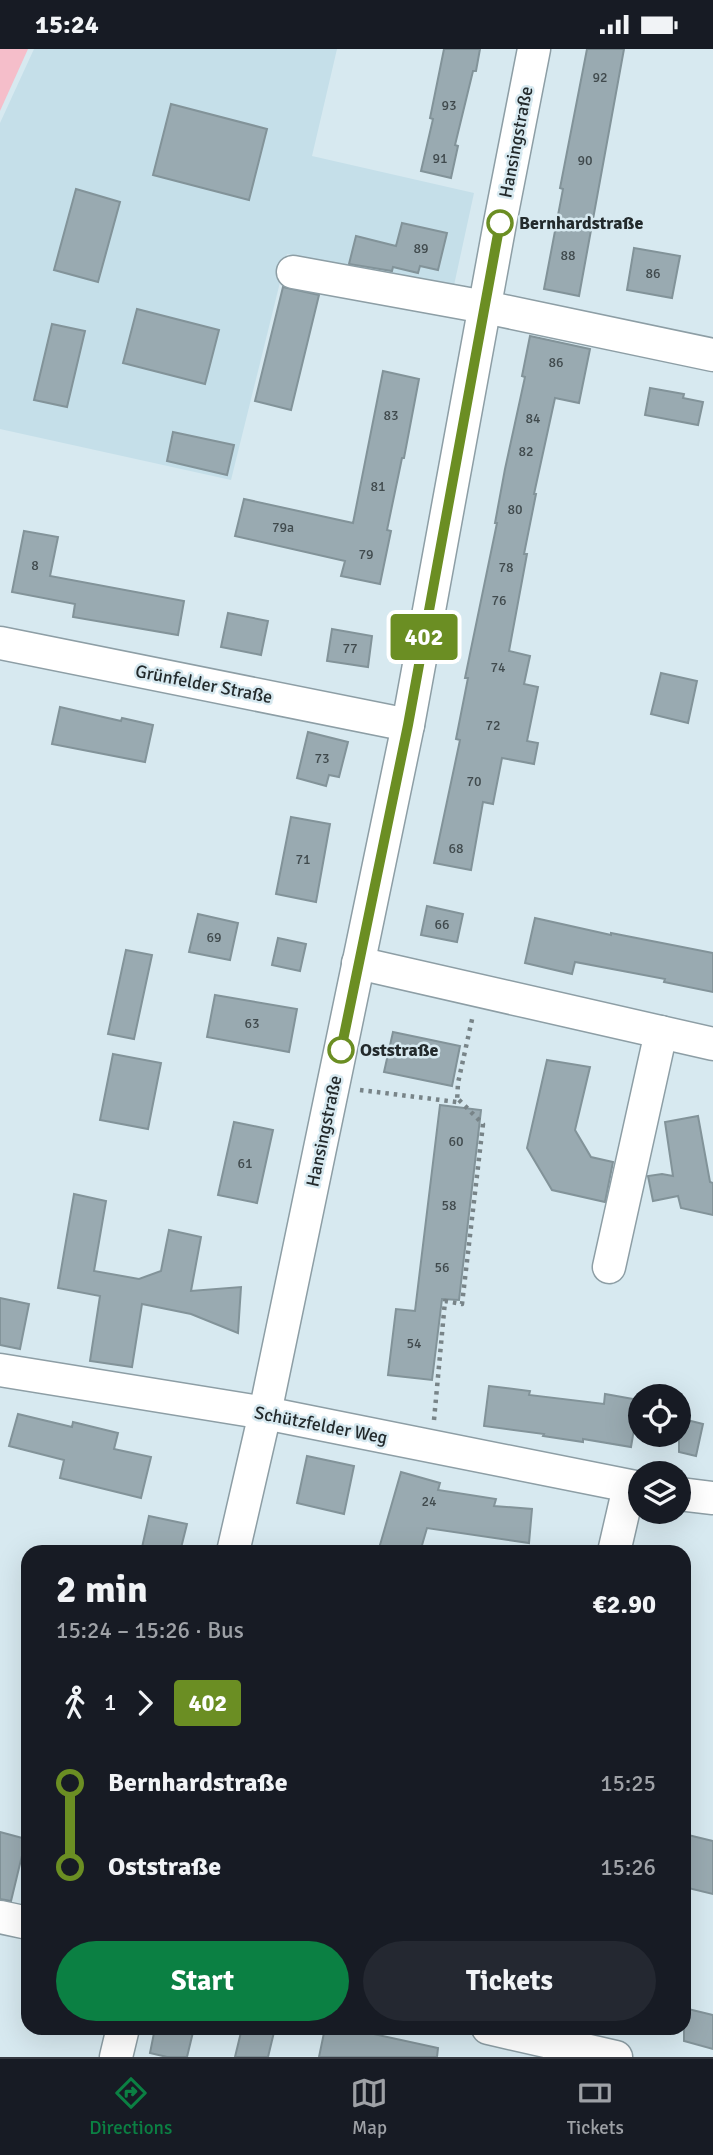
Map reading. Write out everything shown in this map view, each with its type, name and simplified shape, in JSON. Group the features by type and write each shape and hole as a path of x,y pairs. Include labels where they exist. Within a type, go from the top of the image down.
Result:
{"street":[{"name":"Hansingstraße","path":"235,1545 265,1413 408,725 534,49"},
{"path":"293,272 485,307 713,355"},
{"name":"Grünfelder Straße","path":"0,643 408,725"},
{"path":"358,963 713,1044"},
{"path":"654,1165 670,1034"},
{"path":"609,1267 670,1034"},
{"name":"Schützfelder Weg","path":"0,1370 265,1413 628,1487"},
{"path":"691,1495 713,1498"},
{"path":"616,1545 628,1509"},
{"path":"0,1917 21,1922"},
{"path":"116,2057 121,2035"},
{"path":"522,2035 615,2057"}],"path":[{"path":"431,1447 445,1301 462,1304 483,1124 458,1099 458,1083 479,991"},
{"path":"334,1086 457,1102 458,1099"}],"shaded area":[{"path":"0,49 28,49 0,111"},
{"path":"34,49 337,49 312,156 474,193 453,290 287,254 231,480 0,429 0,123"}],"building":[{"path":"444,49 480,49 455,145 458,146 451,178 421,171 433,119 430,118"},
{"path":"587,49 624,49 579,296 544,289"},
{"path":"171,104 267,129 249,200 153,175"},
{"path":"76,189 120,202 98,282 54,270"},
{"path":"402,223 447,233 438,270 420,266 418,273 393,267 392,271 349,264 356,236 396,246"},
{"path":"634,248 680,256 672,298 627,290"},
{"path":"283,287 319,295 291,410 255,401"},
{"path":"137,309 219,330 205,384 123,363"},
{"path":"52,324 85,331 67,407 34,400"},
{"path":"530,336 590,349 579,403 555,398 534,494 524,554 527,554 509,651 530,656 524,684 538,687 527,741 538,743 534,764 502,758 493,804 483,802 471,870 434,863 460,740 456,739 468,678 465,678 525,377 522,376"},
{"path":"383,371 419,379 387,530 391,531 380,584 341,576 345,561 235,536 244,499 353,523"},
{"path":"650,388 684,394 683,398 703,402 698,425 645,415"},
{"path":"173,432 234,445 227,475 167,461"},
{"path":"24,531 58,537 50,576 184,601 178,635 73,617 75,604 12,592"},
{"path":"228,613 268,621 261,655 221,647"},
{"path":"332,629 372,636 368,667 327,661"},
{"path":"661,673 697,681 688,723 651,714"},
{"path":"60,707 121,721 122,718 153,725 145,762 52,744"},
{"path":"308,732 348,742 339,777 329,775 326,786 297,778"},
{"path":"291,817 330,824 316,902 276,894"},
{"path":"427,906 463,914 457,942 421,935"},
{"path":"198,914 238,923 230,960 189,952"},
{"path":"535,918 713,953 713,992 664,982 665,979 575,962 572,974 525,963"},
{"path":"278,938 306,944 300,971 272,965"},
{"path":"126,950 152,955 134,1039 108,1034"},
{"path":"215,995 297,1009 289,1052 207,1037"},
{"path":"393,1032 460,1046 452,1086 384,1072"},
{"path":"113,1054 161,1063 148,1129 100,1120"},
{"path":"547,1060 590,1067 575,1130 591,1157 613,1162 605,1202 552,1190 527,1148"},
{"path":"440,1105 481,1110 459,1300 442,1299 432,1380 388,1375 396,1309 415,1311"},
{"path":"698,1116 710,1182 713,1183 713,1215 681,1208 678,1196 653,1201 648,1176 673,1176 665,1122"},
{"path":"234,1122 273,1130 257,1203 218,1195"},
{"path":"74,1194 106,1201 94,1271 139,1279 161,1271 169,1230 201,1237 191,1291 241,1287 238,1333 191,1314 142,1304 132,1367 90,1361 100,1296 58,1288"},
{"path":"0,1298 29,1304 20,1349 0,1345"},
{"path":"489,1386 530,1391 529,1395 604,1404 605,1394 628,1398 628,1446 484,1426"},
{"path":"18,1414 72,1427 73,1422 118,1433 114,1449 151,1457 141,1498 60,1478 64,1460 9,1446"},
{"path":"691,1421 703,1424 696,1456 679,1452 679,1447 691,1447"},
{"path":"307,1456 354,1466 344,1514 297,1503"},
{"path":"401,1472 440,1483 438,1490 496,1499 494,1506 532,1509 529,1543 427,1528 422,1545 380,1545"},
{"path":"149,1516 187,1524 182,1545 143,1545"},
{"path":"0,1832 21,1838 21,1860 11,1901 0,1899"},
{"path":"691,1836 713,1841 713,1894 691,1889"},
{"path":"691,2010 713,2015 713,2049 684,2041 684,2035 691,2035"},
{"path":"154,2035 192,2035 187,2057 167,2057 150,2053"},
{"path":"240,2035 273,2035 268,2057 235,2057"},
{"path":"324,2035 378,2035 438,2048 437,2057 319,2057"}],"bus line":[{"name":"402","path":"341,1050 408,725 500,223"}],"place":[{"name":"Bernhardstraße","path":"500,223"},
{"name":"Oststraße","path":"341,1050"}]}
